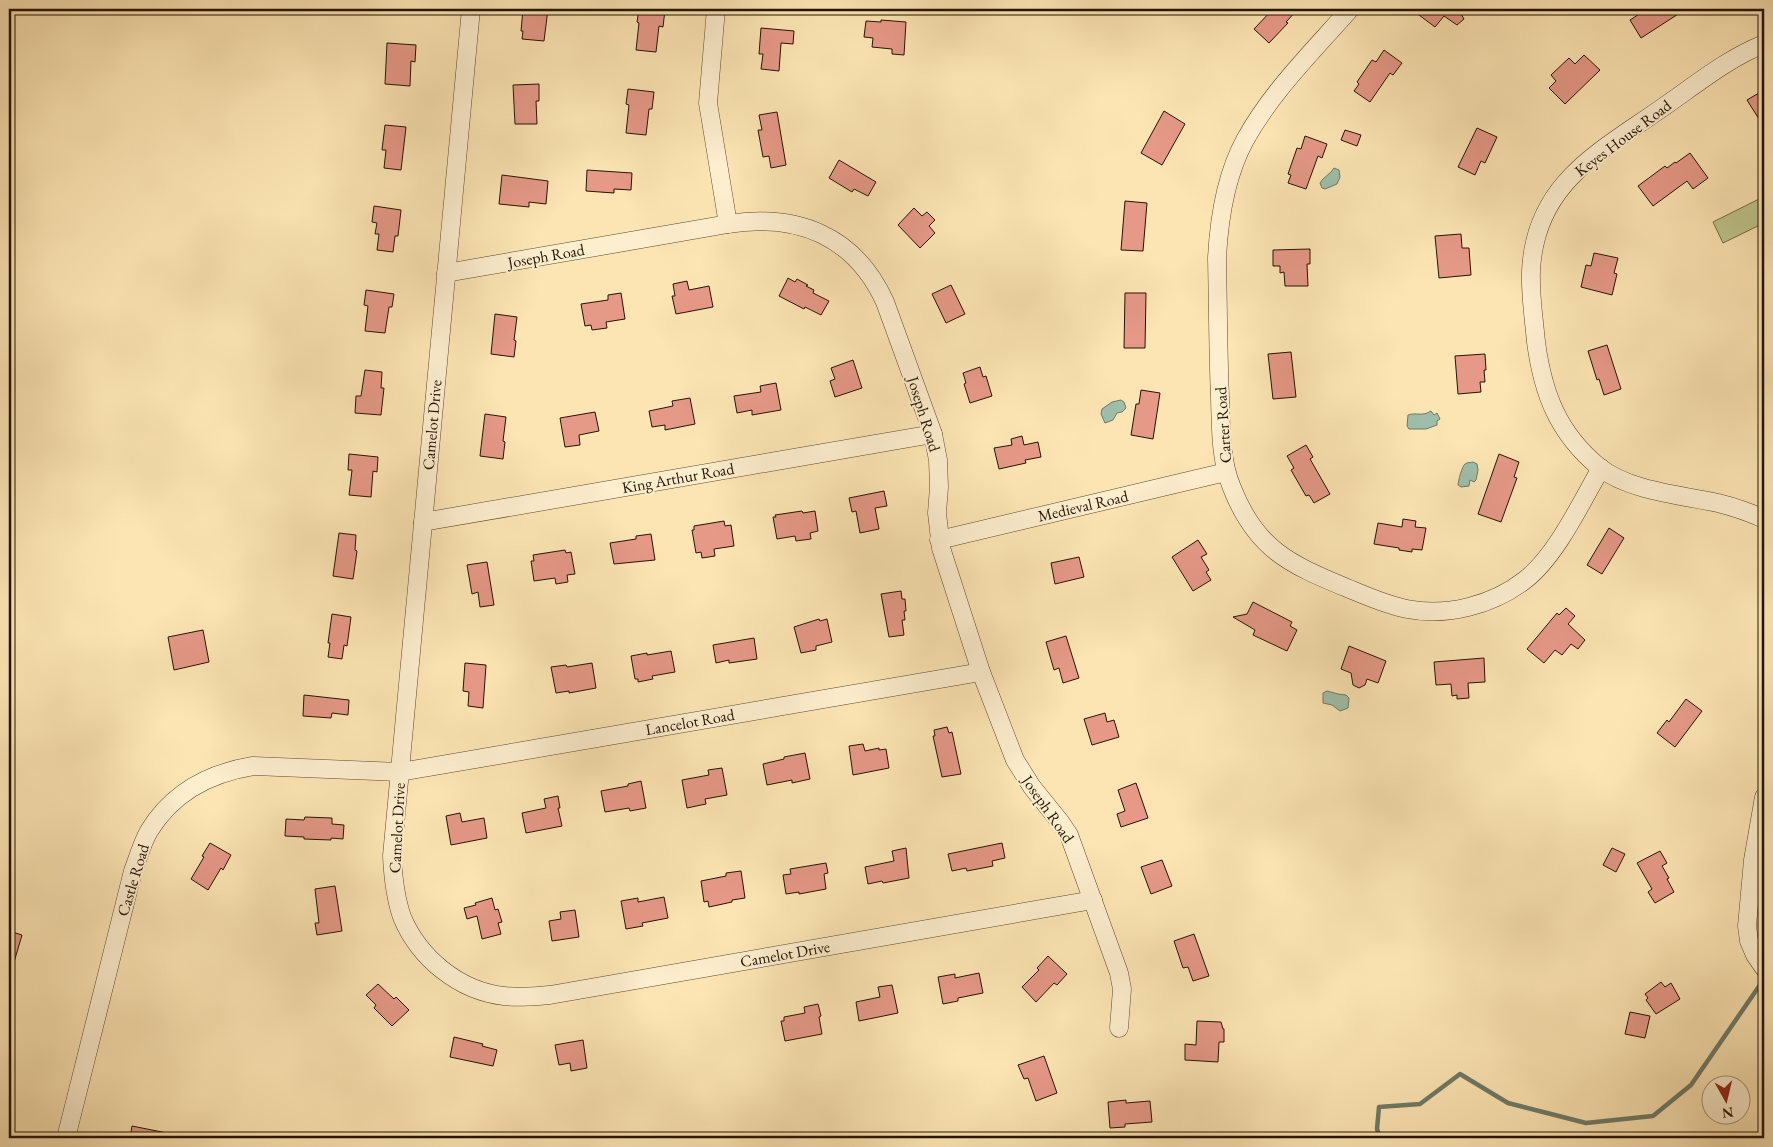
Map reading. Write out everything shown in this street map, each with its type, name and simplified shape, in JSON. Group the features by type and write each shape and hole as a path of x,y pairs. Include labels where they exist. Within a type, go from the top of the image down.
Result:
{"street":[{"name":"Camelot Drive","path":"470,9 392,856 394,887 402,916 424,952 453,977 473,988 504,996 550,995 1093,900"},
{"path":"716,9 708,103 728,224"},
{"name":"Carter Road","path":"1350,9 1287,82 1256,123 1244,142 1224,199 1217,258 1222,442 1226,472 1247,520 1259,535 1291,563 1309,572 1384,603 1409,609 1434,611 1457,609 1481,604 1505,594 1525,581 1549,556 1601,468"},
{"name":"Keyes House Road","path":"1764,44 1727,62 1584,163 1557,192 1541,222 1534,243 1531,273 1533,311 1542,379 1551,407 1577,446 1601,468 1616,477 1649,489 1735,508 1764,519"},
{"name":"Joseph Road","path":"446,273 728,224 764,221 796,224 813,230 835,240 853,254 875,282 883,297 933,434 938,460 937,514 939,540 947,571 981,672 1014,760 1069,835 1121,981 1122,1004 1119,1028"},
{"name":"King Arthur Road","path":"423,522 933,434"},
{"name":"Medieval Road","path":"939,540 1226,472"},
{"name":"Lancelot Road","path":"400,772 981,672"},
{"name":"Castle Road","path":"66,1138 133,870 148,832 161,814 176,798 192,786 232,769 253,766 400,772"},
{"path":"1764,797 1753,860 1747,926 1749,941 1764,968"}],"green space":[{"path":"1759,199 1764,210 1764,223 1723,243 1713,222"}],"shaded area":[{"path":"1334,168 1339,170 1340,177 1337,184 1325,189 1322,188 1320,183"},
{"path":"1121,400 1126,408 1122,412 1117,413 1113,420 1105,423 1101,414 1102,409 1112,402"},
{"path":"1431,411 1434,415 1437,413 1440,419 1437,421 1437,425 1426,429 1409,429 1407,426 1408,415 1425,414"},
{"path":"1473,462 1477,464 1478,470 1476,480 1474,482 1470,480 1469,486 1461,487 1458,485 1464,465"},
{"path":"1327,691 1346,695 1349,698 1348,708 1340,711 1332,705 1323,703 1323,693"}],"building":[{"path":"523,9 548,9 544,41 522,39"},
{"path":"639,9 665,10 663,27 659,26 656,52 636,50"},
{"path":"1273,9 1298,9 1269,43 1254,29"},
{"path":"1411,9 1455,9 1464,19 1457,25 1444,16 1435,27"},
{"path":"1647,9 1686,9 1641,38 1630,20"},
{"path":"881,20 906,22 904,55 892,54 892,49 872,47 873,38 864,37 866,21 881,22"},
{"path":"761,28 794,31 793,44 781,43 779,71 761,69 763,54 759,54"},
{"path":"387,43 416,45 415,62 411,61 410,86 385,84"},
{"path":"1384,50 1402,63 1393,75 1390,73 1370,102 1354,91 1359,84 1357,82 1372,60 1376,62"},
{"path":"1584,55 1600,70 1565,104 1549,88 1556,81 1551,75 1569,58 1575,64"},
{"path":"539,84 539,101 536,101 537,124 515,124 513,85"},
{"path":"628,89 654,92 652,109 649,109 646,135 626,133 629,105 626,104"},
{"path":"1764,90 1764,127 1747,100"},
{"path":"1164,111 1185,124 1162,165 1141,153"},
{"path":"777,112 786,165 771,168 769,156 763,157 758,130 762,130 759,115"},
{"path":"385,125 406,127 401,170 384,168 386,150 382,150"},
{"path":"1477,128 1497,137 1485,163 1481,161 1475,175 1458,167"},
{"path":"1345,130 1361,135 1357,146 1341,140"},
{"path":"1305,136 1327,144 1322,158 1318,156 1306,189 1288,183 1291,175 1288,174 1297,148 1301,149"},
{"path":"1690,153 1708,178 1693,189 1687,181 1653,206 1638,186 1665,166 1667,168"},
{"path":"839,160 876,182 868,196 854,189 852,192 829,178"},
{"path":"587,170 632,173 631,190 614,189 614,193 586,191"},
{"path":"502,175 548,181 546,204 529,202 529,207 499,204"},
{"path":"1125,201 1147,203 1143,251 1121,250"},
{"path":"374,206 401,210 398,236 395,236 393,252 377,250 379,234 375,234 377,223 372,222"},
{"path":"914,208 922,216 927,212 935,220 929,226 935,233 920,248 898,225"},
{"path":"1461,234 1462,248 1469,248 1471,275 1439,278 1435,236"},
{"path":"1310,249 1310,264 1307,264 1308,286 1285,286 1284,272 1280,273 1280,266 1273,266 1273,250"},
{"path":"1594,253 1618,258 1614,273 1617,274 1612,295 1581,287 1586,265 1591,266"},
{"path":"788,278 795,282 797,279 808,285 806,286 814,290 813,293 829,301 821,315 805,307 804,309 779,296"},
{"path":"687,281 689,290 709,286 713,307 676,314 672,296 675,296 673,284"},
{"path":"951,285 965,314 946,323 932,294"},
{"path":"366,290 394,294 392,307 389,307 385,333 365,331 368,306 364,305"},
{"path":"621,293 625,319 606,322 607,328 592,330 591,325 585,326 581,304 608,300 608,295"},
{"path":"1125,293 1146,293 1145,348 1124,348"},
{"path":"495,314 517,317 514,357 491,354"},
{"path":"1607,345 1621,389 1604,395 1588,351"},
{"path":"1291,352 1296,397 1273,399 1268,354"},
{"path":"1485,354 1485,382 1480,382 1481,392 1458,394 1455,356"},
{"path":"853,360 862,388 835,397 830,381 835,379 831,368"},
{"path":"980,367 983,377 986,376 992,396 970,403 964,384 966,383 963,373"},
{"path":"365,370 382,372 381,388 384,388 381,415 355,413 356,396 361,396"},
{"path":"776,383 781,410 752,415 752,410 737,413 734,396 761,392 760,386"},
{"path":"1141,390 1160,393 1153,439 1131,435 1136,404 1139,404"},
{"path":"690,398 695,424 665,430 665,425 652,427 649,411 673,406 672,401"},
{"path":"595,412 599,431 579,435 580,445 565,447 560,418"},
{"path":"485,414 506,417 503,459 480,456"},
{"path":"1022,436 1024,445 1038,442 1041,457 1025,460 1026,463 999,469 994,448 1012,445 1011,439"},
{"path":"1306,445 1313,457 1310,459 1330,494 1314,503 1309,495 1306,496 1291,470 1294,468 1287,456"},
{"path":"349,454 378,457 377,472 373,471 371,497 349,495 352,470 348,470"},
{"path":"1499,454 1519,462 1514,477 1517,478 1501,522 1478,514"},
{"path":"884,491 887,506 875,508 879,529 860,533 856,511 852,512 849,498"},
{"path":"802,511 803,513 815,511 818,531 810,533 811,539 796,541 795,536 777,539 773,517 776,517 775,515"},
{"path":"1403,519 1416,521 1415,527 1426,528 1422,550 1412,549 1412,552 1374,544 1378,523 1402,527"},
{"path":"724,521 725,526 731,525 734,546 714,549 715,556 702,558 701,552 696,553 692,530 694,530 694,526"},
{"path":"1609,528 1624,538 1602,574 1587,565"},
{"path":"339,533 356,535 355,550 357,551 353,579 333,576"},
{"path":"651,534 655,560 614,564 610,543 636,539 636,536"},
{"path":"1198,540 1207,554 1201,557 1209,570 1206,572 1211,580 1193,591 1172,557"},
{"path":"565,550 566,553 571,552 575,574 567,575 568,582 556,584 555,578 534,581 531,561 534,561 533,555"},
{"path":"1079,557 1084,577 1055,584 1051,563"},
{"path":"487,562 494,605 480,607 478,592 472,594 467,565"},
{"path":"901,591 902,599 905,599 906,611 904,611 905,620 902,620 904,635 889,637 881,594"},
{"path":"1253,602 1292,622 1290,626 1297,630 1287,651 1253,635 1255,630 1233,617 1247,614"},
{"path":"1566,608 1575,616 1568,624 1585,640 1578,649 1571,644 1562,655 1555,650 1544,663 1527,649 1557,613 1559,615"},
{"path":"332,614 351,617 347,646 344,645 342,659 328,657"},
{"path":"819,619 820,621 827,619 832,642 816,646 816,650 801,653 794,627"},
{"path":"203,630 209,662 174,670 168,637"},
{"path":"1066,636 1079,678 1063,683 1059,668 1054,670 1046,642"},
{"path":"754,638 757,659 729,663 729,660 716,663 713,645"},
{"path":"1349,646 1386,661 1378,683 1367,679 1365,685 1359,688 1353,685 1351,673 1341,669"},
{"path":"671,651 675,672 652,676 653,679 638,682 638,679 635,679 631,656"},
{"path":"1484,658 1485,682 1468,683 1469,698 1457,699 1457,695 1452,696 1451,684 1436,685 1434,662"},
{"path":"465,663 486,665 483,708 468,706 469,692 463,691"},
{"path":"592,663 596,688 569,693 569,691 556,693 551,667 566,665 567,667"},
{"path":"304,695 349,700 348,715 332,713 331,718 303,716"},
{"path":"1686,699 1702,711 1675,747 1657,733 1667,720 1669,722"},
{"path":"1105,713 1107,722 1114,720 1119,737 1092,745 1084,719"},
{"path":"947,727 949,733 952,732 961,774 942,777 933,736 935,736 934,730"},
{"path":"863,744 865,751 879,748 879,750 886,749 889,768 853,775 849,746"},
{"path":"805,753 810,779 767,785 763,764"},
{"path":"722,768 727,795 705,799 706,804 687,808 682,780 709,775 708,770"},
{"path":"641,781 646,808 630,811 629,808 605,812 601,791 628,786 628,784"},
{"path":"1136,783 1148,818 1121,827 1117,814 1125,811 1118,790"},
{"path":"558,796 560,808 558,808 562,826 526,833 522,813 546,808 544,799"},
{"path":"460,813 462,822 484,818 487,838 451,845 446,816"},
{"path":"305,817 332,818 332,824 344,825 343,839 304,839 304,837 285,836 286,819 304,820"},
{"path":"210,843 231,855 223,870 221,868 208,890 191,879"},
{"path":"1002,843 1005,858 992,861 993,866 967,871 966,868 952,871 948,854"},
{"path":"906,848 909,878 868,884 865,867 894,861 892,851"},
{"path":"1612,848 1625,854 1616,872 1603,865"},
{"path":"1660,851 1667,863 1662,866 1674,892 1655,903 1648,892 1652,889 1637,863"},
{"path":"1162,860 1172,886 1151,894 1141,867"},
{"path":"826,863 828,873 824,874 826,889 799,894 799,892 786,894 783,875 791,874 790,869"},
{"path":"741,871 745,898 709,907 708,901 704,902 701,881 726,876 726,873"},
{"path":"335,886 342,931 317,935 315,923 319,923 315,889"},
{"path":"664,897 668,918 642,923 643,926 626,929 621,901 638,898 638,902"},
{"path":"492,898 495,910 498,909 502,922 498,923 501,934 482,939 477,916 467,919 464,908"},
{"path":"575,910 579,937 552,941 549,921 561,919 560,912"},
{"path":"9,931 22,935 12,969 9,968"},
{"path":"1194,934 1209,976 1193,981 1188,967 1183,968 1174,941"},
{"path":"1048,956 1067,974 1057,985 1054,983 1036,1002 1022,987 1039,970 1037,968"},
{"path":"979,973 983,993 958,998 958,1001 943,1004 938,977 955,974 955,978"},
{"path":"1661,982 1665,987 1671,983 1680,999 1656,1014 1646,1000 1648,998 1645,994"},
{"path":"378,984 394,999 396,997 409,1010 392,1026 374,1008 376,1005 366,995"},
{"path":"892,985 898,1013 859,1021 856,1002 880,997 878,987"},
{"path":"818,1004 822,1034 785,1041 781,1021 784,1021 784,1017 805,1013 804,1007"},
{"path":"1630,1012 1650,1016 1645,1038 1625,1034"},
{"path":"1197,1021 1221,1022 1224,1029 1224,1042 1219,1042 1218,1062 1185,1060 1185,1044 1196,1045"},
{"path":"454,1037 483,1044 482,1046 497,1050 493,1066 450,1057"},
{"path":"583,1040 587,1068 571,1071 570,1063 559,1065 555,1045"},
{"path":"1044,1056 1057,1093 1036,1101 1028,1078 1024,1079 1018,1065"},
{"path":"1126,1100 1126,1103 1150,1101 1152,1122 1125,1124 1125,1127 1110,1128 1108,1102"},
{"path":"132,1126 167,1133 166,1138 130,1138"}],"waterway":[{"path":"1380,1138 1377,1129 1379,1107 1420,1104 1460,1074 1508,1103 1586,1123 1653,1116 1691,1085 1762,982"}]}
